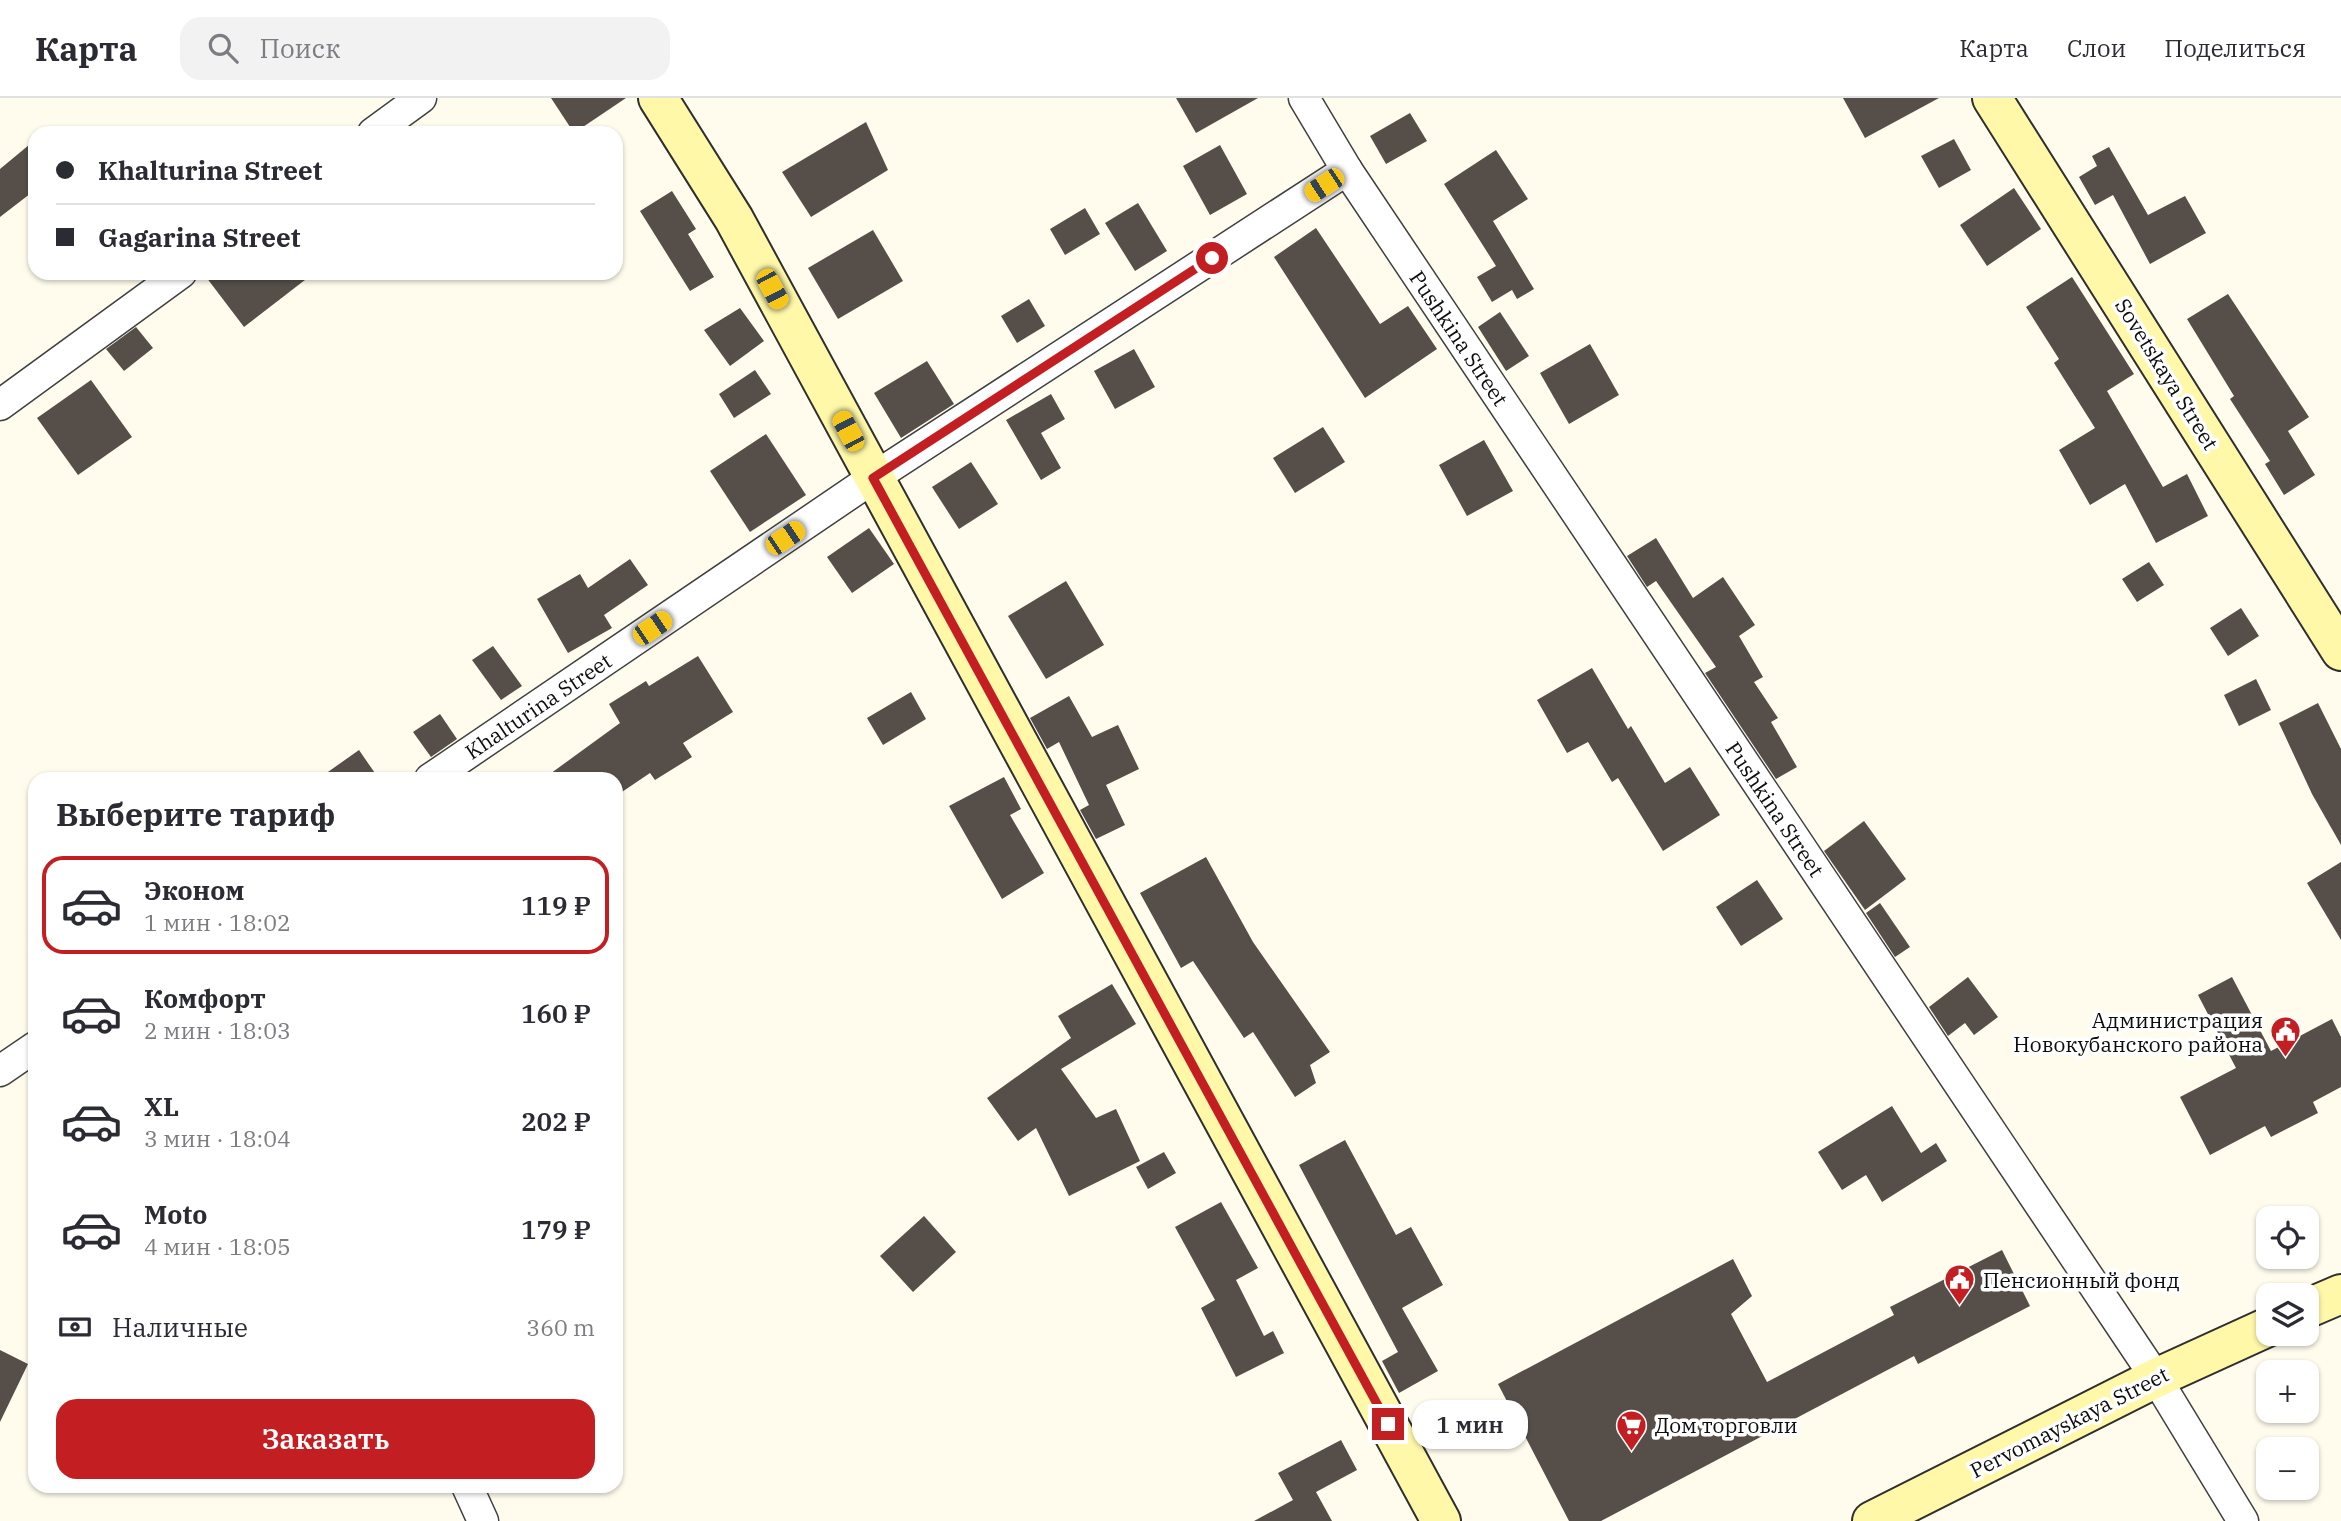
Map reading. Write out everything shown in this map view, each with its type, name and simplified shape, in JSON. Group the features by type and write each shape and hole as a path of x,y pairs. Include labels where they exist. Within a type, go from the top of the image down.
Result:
{"street":[{"path":"383,126 421,98"},
{"path":"658,98 734,219 1441,1521"},
{"name":"Pushkina Street","path":"1304,98 1347,170 2156,1378 2243,1521"},
{"name":"Sovetskaya Street","path":"1992,98 2341,651"},
{"name":"Khalturina Street","path":"440,772 873,478 1347,170"},
{"path":"0,405 171,280"},
{"path":"0,1071 28,1052"},
{"path":"2319,1303 2341,1294"},
{"name":"Pervomayskaya Street","path":"1872,1521 2156,1378 2256,1332"},
{"path":"470,1493 483,1521"}],"building":[{"path":"551,98 626,98 584,126 569,126"},
{"path":"1176,98 1258,98 1196,133"},
{"path":"1843,98 1939,98 1865,138"},
{"path":"1410,113 1427,141 1386,164 1370,136"},
{"path":"866,122 888,170 811,217 782,172"},
{"path":"1954,139 1971,170 1939,188 1921,156"},
{"path":"1220,145 1247,194 1210,215 1183,166"},
{"path":"28,146 28,195 0,217 0,169"},
{"path":"2109,147 2148,215 2185,196 2206,233 2150,264 2113,195 2095,205 2079,177 2097,166 2092,156"},
{"path":"1496,150 1528,199 1493,221 1534,289 1517,299 1512,290 1492,302 1477,277 1496,266 1444,184"},
{"path":"2014,188 2041,229 1987,266 1960,225"},
{"path":"672,191 696,229 688,234 714,277 690,291 640,211"},
{"path":"1138,203 1167,251 1135,271 1105,223"},
{"path":"1085,208 1100,234 1065,255 1050,229"},
{"path":"1316,228 1380,324 1408,306 1437,349 1365,398 1274,257"},
{"path":"873,230 903,281 838,319 808,268"},
{"path":"2072,277 2134,374 2107,391 2163,487 2187,474 2208,516 2156,543 2125,484 2090,505 2059,450 2095,428 2054,363 2059,359 2026,307"},
{"path":"208,280 305,280 244,327"},
{"path":"2228,294 2309,417 2288,431 2315,475 2284,495 2265,464 2270,461 2230,399 2234,396 2187,319"},
{"path":"1029,299 1045,326 1017,343 1001,316"},
{"path":"740,308 764,341 730,366 704,330"},
{"path":"1500,312 1529,356 1506,371 1478,327"},
{"path":"136,327 153,348 124,371 106,349"},
{"path":"1590,344 1619,395 1569,424 1540,373"},
{"path":"1134,349 1155,387 1115,409 1094,371"},
{"path":"927,361 954,404 901,438 874,393"},
{"path":"755,370 771,394 734,418 719,394"},
{"path":"91,380 132,437 78,475 37,418"},
{"path":"1051,394 1065,419 1041,433 1061,468 1041,480 1006,420"},
{"path":"1323,427 1345,462 1295,493 1273,458"},
{"path":"766,434 806,495 750,532 710,471"},
{"path":"1484,440 1513,491 1467,516 1439,465"},
{"path":"971,462 998,504 959,529 932,487"},
{"path":"869,528 894,564 852,593 827,557"},
{"path":"1656,538 1693,598 1723,577 1755,625 1739,636 1763,677 1754,682 1778,718 1771,722 1797,767 1776,779 1705,673 1716,667 1656,581 1647,587 1627,556"},
{"path":"630,559 648,585 604,615 612,628 568,653 537,599 580,574 588,588"},
{"path":"2149,562 2164,585 2137,602 2122,579"},
{"path":"1066,581 1104,645 1046,679 1008,616"},
{"path":"2241,608 2259,636 2228,656 2210,628"},
{"path":"493,646 522,686 501,700 472,660"},
{"path":"698,656 733,712 683,743 692,757 655,780 650,773 623,791 623,772 553,772 620,723 609,704 646,681 649,686"},
{"path":"1592,668 1628,729 1631,726 1665,783 1690,767 1720,815 1663,851 1618,778 1612,782 1588,742 1567,753 1537,700"},
{"path":"2256,679 2271,710 2239,726 2224,695"},
{"path":"911,692 926,719 883,745 867,718"},
{"path":"1069,696 1092,737 1118,725 1139,769 1106,785 1125,825 1096,839 1080,810 1089,805 1059,742 1047,749 1030,718"},
{"path":"2318,703 2341,749 2341,845 2312,794 2279,723"},
{"path":"440,714 457,739 431,757 413,732"},
{"path":"359,750 374,772 328,772"},
{"path":"1004,777 1021,809 1010,815 1044,873 1002,899 949,806"},
{"path":"1864,821 1906,879 1865,910 1824,851"},
{"path":"1206,857 1253,942 1330,1052 1310,1065 1316,1083 1295,1097 1253,1032 1244,1038 1193,961 1181,968 1140,893"},
{"path":"2341,862 2341,940 2307,883"},
{"path":"1757,880 1783,919 1741,946 1716,907"},
{"path":"1880,903 1910,947 1895,957 1866,913"},
{"path":"1968,977 1998,1017 1974,1035 1965,1023 1948,1036 1929,1007"},
{"name":"Администрация Новокубанского района","path":"2232,977 2271,1051 2332,1019 2341,1037 2341,1087 2313,1102 2318,1113 2271,1137 2265,1126 2210,1155 2180,1097 2236,1068 2198,995"},
{"path":"1112,984 1136,1024 1061,1069 1096,1118 1116,1109 1140,1161 1069,1196 1036,1128 1018,1141 987,1098 1071,1038 1058,1016"},
{"path":"1892,1106 1921,1153 1936,1143 1947,1161 1882,1202 1866,1175 1842,1190 1818,1152"},
{"path":"1345,1140 1396,1235 1411,1227 1443,1285 1402,1308 1438,1371 1399,1393 1382,1361 1398,1352 1299,1165"},
{"path":"1164,1152 1176,1173 1148,1189 1136,1167"},
{"path":"1221,1202 1258,1268 1236,1280 1264,1336 1273,1331 1284,1353 1236,1377 1201,1308 1215,1300 1175,1227"},
{"path":"924,1216 956,1252 913,1292 880,1256"},
{"name":"Дом торговли","path":"2002,1250 2030,1306 1918,1364 1914,1356 1601,1521 1569,1521 1498,1384 1733,1259 1752,1296 1731,1314 1767,1382 1894,1315 1890,1307"},
{"path":"0,1350 28,1364 0,1422"},
{"path":"1341,1440 1357,1470 1316,1492 1332,1521 1254,1521 1293,1500 1278,1473"}],"place":[{"name":"Администрация Новокубанского района","path":"2286,1059"},
{"name":"Пенсионный фонд","path":"1960,1307"},
{"name":"Дом торговли","path":"1632,1452"}],"route":[{"path":"1212,258 873,478 1388,1424"}]}
